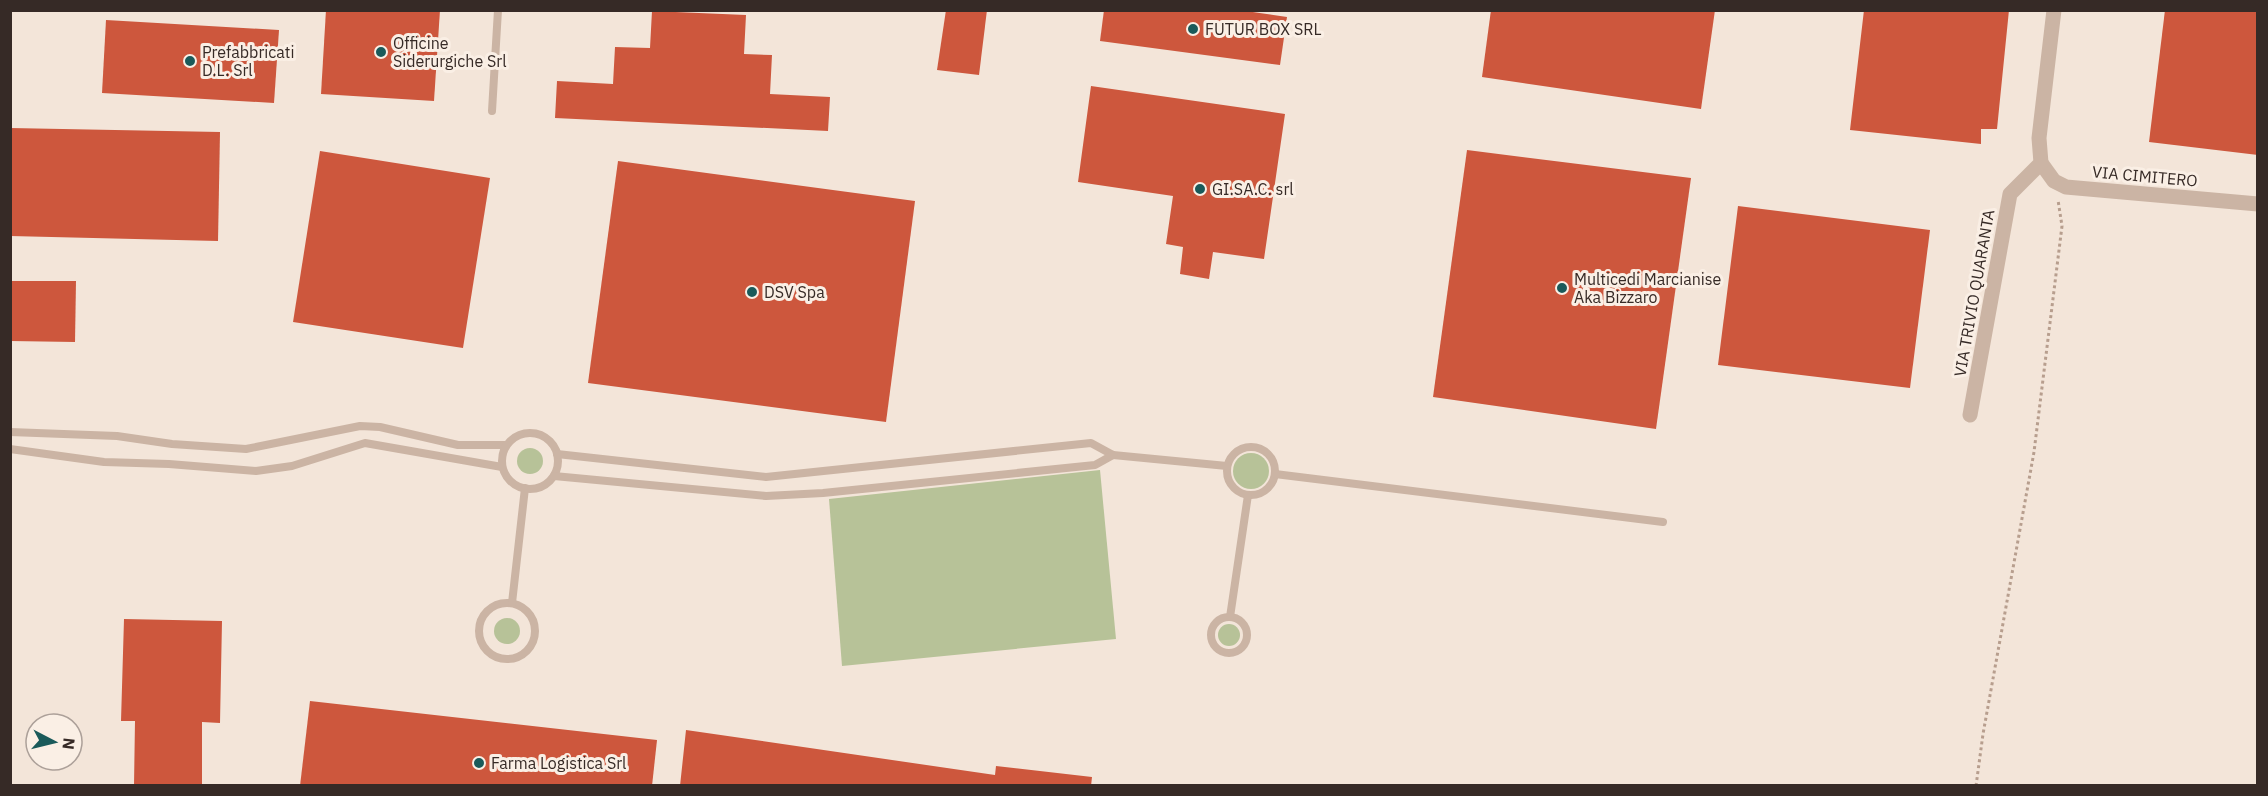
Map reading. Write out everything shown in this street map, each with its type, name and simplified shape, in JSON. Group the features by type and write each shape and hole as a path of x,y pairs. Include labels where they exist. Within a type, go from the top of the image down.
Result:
{"street":[{"path":"2054,10 2040,138 2041,163 2054,181"},
{"name":"VIA TRIVIO QUARANTA","path":"1970,415 2010,194 2041,163"},
{"name":"VIA CIMITERO","path":"2054,181 2066,188 2258,204"}],"lane":[{"path":"492,111 498,10"},
{"path":"10,432 117,436 172,444 246,449 360,426 380,427 458,445 506,446"},
{"path":"530,432 548,438 557,454 557,469 554,476 541,486 525,488 511,481 502,467 506,446 512,438 530,432"},
{"path":"10,449 104,462 169,464 256,471 292,466 365,443 502,467"},
{"path":"557,454 766,477 1091,443 1113,455 1227,466"},
{"path":"1251,446 1267,452 1275,466 1275,474 1269,488 1263,492 1248,495 1241,493 1230,483 1227,466 1236,452 1251,446"},
{"path":"554,476 766,496 823,493 1095,465 1113,455"},
{"path":"1275,474 1663,522"},
{"path":"512,603 525,488"},
{"path":"1230,616 1248,495"},
{"path":"512,603 527,611 535,627 535,636 532,644 519,656 502,659 485,649 479,631 485,613 493,606 512,603"},
{"path":"1230,616 1242,621 1248,638 1242,648 1225,653 1215,647 1212,630 1219,620 1230,616"}],"path":[{"path":"1976,786 1983,734 2034,452 2062,226 2054,181"}],"green space":[{"path":"530,448 539,452 543,461 539,470 530,474 521,470 517,461 521,452"},
{"path":"1251,453 1264,458 1269,471 1264,484 1251,489 1238,484 1233,471 1238,458"},
{"path":"1100,470 1116,639 842,666 829,499"},
{"path":"507,618 516,622 520,631 516,640 507,644 498,640 494,631 498,622"},
{"path":"1229,624 1237,627 1240,635 1237,643 1229,646 1221,643 1218,635 1221,627"}],"building":[{"name":"Officine Siderurgiche Srl","path":"326,10 440,10 434,101 321,94"},
{"path":"946,10 987,10 979,75 937,70"},
{"name":"FUTUR BOX SRL","path":"1104,10 1239,10 1287,17 1280,65 1100,41"},
{"path":"1491,10 1715,10 1701,109 1482,77"},
{"path":"1864,10 2009,10 1997,129 1981,129 1981,144 1850,130"},
{"path":"2165,10 2258,10 2258,155 2149,142"},
{"path":"652,11 746,15 744,54 772,55 770,94 830,97 828,131 555,118 557,81 613,84 615,47 650,48"},
{"name":"Prefabbricati D.L. Srl","path":"106,20 279,30 274,103 102,93"},
{"name":"GI.SA.C. srl","path":"1091,86 1285,114 1264,259 1213,252 1209,279 1180,274 1183,247 1166,244 1173,196 1078,182"},
{"path":"10,128 220,132 218,241 10,236"},
{"name":"Multicedi Marcianise Aka Bizzaro","path":"1467,150 1691,178 1656,429 1433,397"},
{"path":"320,151 490,178 463,348 293,322"},
{"name":"DSV Spa","path":"618,161 915,201 886,422 588,383"},
{"path":"1738,206 1930,230 1910,388 1718,365"},
{"path":"10,281 76,281 75,342 10,341"},
{"path":"124,619 222,621 220,723 202,722 202,786 134,786 135,721 121,721"},
{"name":"Farma Logistica Srl","path":"310,701 657,740 652,786 300,786"},
{"path":"686,730 995,775 996,766 1092,777 1091,786 680,786"}],"place":[{"name":"FUTUR BOX SRL","path":"1193,29"},
{"name":"Officine Siderurgiche Srl","path":"381,52"},
{"name":"Prefabbricati D.L. Srl","path":"190,61"},
{"name":"GI.SA.C. srl","path":"1200,189"},
{"name":"Multicedi Marcianise Aka Bizzaro","path":"1562,288"},
{"name":"DSV Spa","path":"752,292"},
{"name":"Farma Logistica Srl","path":"479,763"}]}
